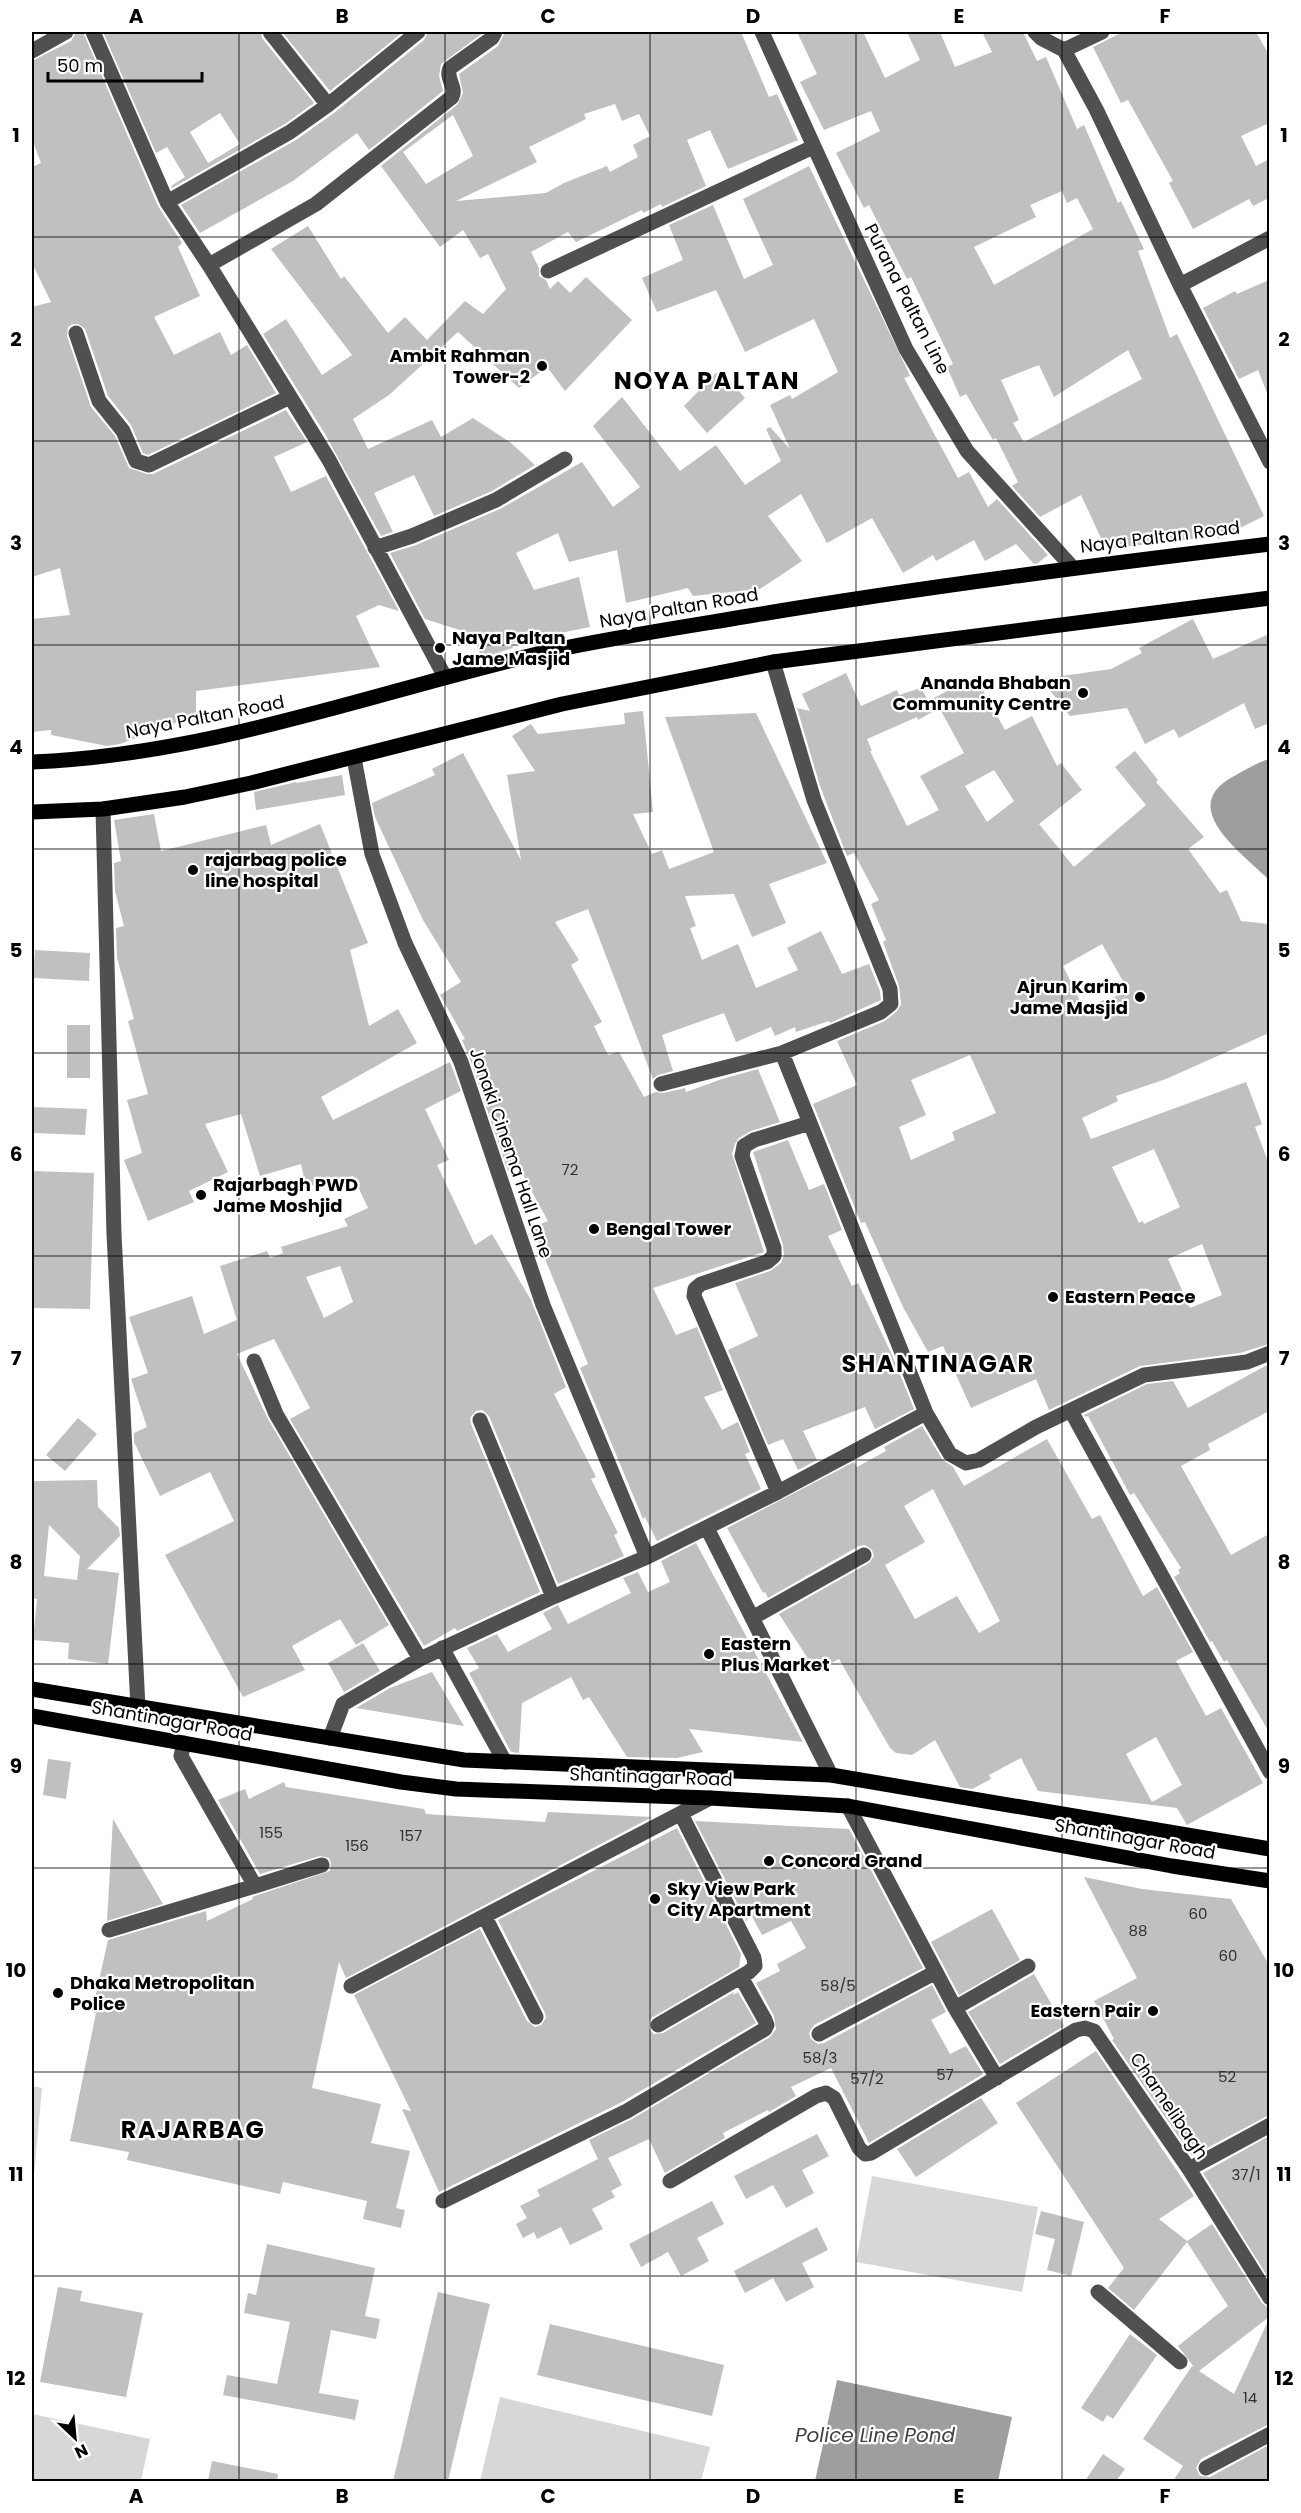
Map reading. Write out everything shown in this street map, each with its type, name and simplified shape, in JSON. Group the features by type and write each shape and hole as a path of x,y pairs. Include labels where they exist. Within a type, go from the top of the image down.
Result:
{"main road":[{"name":"Naya Paltan Road","path":"32,762 183,746 267,727 551,651 628,636 829,602 1073,568 1269,544"},
{"path":"32,812 103,809 218,790 354,758 562,704 773,662 1269,598"},
{"name":"Shantinagar Road","path":"32,1689 464,1760 831,1775 1269,1849"},
{"path":"93,1726 98,1701"},
{"name":"Shantinagar Road","path":"32,1716 401,1782 456,1789 710,1798 848,1806 1172,1866 1269,1881"}],"street":[{"path":"32,51 66,32"},
{"path":"93,32 166,202 208,265 329,460 445,678"},
{"path":"270,32 328,105"},
{"path":"166,202 290,132 328,105 418,32"},
{"path":"208,265 316,204 452,97 453,92 448,75 450,68 492,38 495,32"},
{"name":"Purana Paltan Line","path":"762,32 906,349 967,451 1073,568"},
{"path":"1035,32 1041,38 1064,50 1096,109 1180,285 1269,462"},
{"path":"1064,50 1102,32"},
{"path":"548,270 813,147"},
{"path":"1180,285 1269,238"},
{"path":"76,333 99,401 123,431 136,461 144,465 149,465 290,397"},
{"path":"375,548 412,536 496,500 565,459"},
{"path":"661,1084 782,1053 880,1012 891,1004 891,989 814,800 773,662"},
{"name":"Jonaki Cinema Hall Lane","path":"354,758 372,854 405,942 461,1062 543,1305 647,1557"},
{"path":"103,809 114,1234 138,1707"},
{"path":"782,1053 926,1413 951,1454 966,1463 979,1460 1036,1427 1144,1375 1247,1362 1269,1353"},
{"path":"777,1492 694,1296 694,1289 701,1284 767,1262 774,1256 774,1248 742,1156 744,1146 754,1140 810,1123"},
{"path":"254,1361 276,1414 420,1659"},
{"path":"1071,1411 1269,1772"},
{"path":"330,1738 343,1704 420,1659 707,1528 926,1413"},
{"path":"480,1420 554,1597"},
{"path":"707,1528 831,1775"},
{"path":"752,1618 864,1555"},
{"path":"442,1648 505,1762"},
{"path":"184,1743 181,1756 255,1886"},
{"path":"351,1986 710,1798"},
{"path":"848,1806 955,2008 997,2078"},
{"path":"658,2025 741,1977 753,1969 756,1962 681,1814"},
{"path":"110,1930 322,1865"},
{"path":"485,1917 536,2017"},
{"path":"955,2008 1028,1966"},
{"path":"819,2034 936,1972"},
{"path":"443,2200 627,2111 765,2029 767,2025 765,2020 741,1977"},
{"name":"Chamelibagh","path":"670,2181 816,2096 826,2093 834,2098 860,2148 865,2154 872,2153 1077,2030 1085,2028 1094,2031 1189,2169 1269,2298"},
{"path":"1189,2169 1269,2126"},
{"path":"1098,2292 1180,2362"},
{"path":"1206,2468 1269,2434"}],"shaded area":[{"path":"32,2086 42,2088 32,2197"},
{"path":"872,2176 1038,2207 1022,2292 856,2262"},
{"path":"500,2397 710,2447 701,2481 480,2481"},
{"path":"32,2414 150,2439 141,2481 32,2481"}],"water":[{"path":"1270,759 1269,880 1230,843 1219,829 1212,814 1211,801 1218,787 1236,775"},
{"name":"Police Line Pond","path":"837,2380 1012,2417 998,2481 815,2481"}],"building":[{"path":"76,32 83,32 158,206 182,243 178,247 200,296 154,317 174,355 220,332 231,355 247,345 276,393 148,455 143,453 131,425 108,396 85,329 78,324 73,324 68,327 67,336 91,407 115,436 129,468 147,474 153,474 286,410 307,442 274,457 291,492 326,476 399,611 379,605 356,616 380,667 196,691 196,715 120,744 107,746 51,735 51,730 32,732 32,619 70,615 60,568 32,577 32,307 51,302 32,263 32,167 41,163 32,139 32,61 71,41"},
{"path":"103,32 261,32 262,38 314,103 285,124 172,188 171,186 185,177 167,147 156,153","holes":["220,113 240,144 208,163 190,132"]},
{"path":"282,32 403,32 330,91"},
{"path":"428,32 484,32 441,64 439,76 443,91 369,150 357,133 293,181 200,233 181,205 296,140 334,113 424,40"},
{"path":"505,32 741,32 769,97 777,94 798,140 728,169 710,130 687,140 706,186 662,207 661,204 643,213 642,210 576,242 568,232 531,252 539,268 539,276 546,280 550,289 558,281 570,293 586,277 632,320 565,391 547,367 519,388 458,332 389,395 353,419 368,449 432,420 441,437 473,418 511,443 535,465 492,491 434,516 414,475 374,493 393,532 381,536 325,434 263,334 286,319 322,375 352,355 271,249 308,226 341,279 344,276 388,333 405,317 427,340 465,301 483,314 506,289 488,254 480,258 463,230 440,247 381,166 458,104 463,93 459,74 498,46","holes":["615,104 622,121 639,114 650,136 633,145 638,157 610,172 607,166 564,183 546,193 456,201 537,162 529,147 586,119 584,114","453,115 473,156 426,184 403,152"]},
{"path":"797,32 863,32 885,78 920,60 907,32 940,32 955,67 992,52 982,32 1023,32 1037,61 1046,57 1077,129 1084,125 1118,203 1121,201 1144,249 1138,251 1170,338 1177,334 1264,516 1218,539 1217,536 1106,549 1081,495 1040,517 1012,486 1018,482 996,438 993,440 966,394 960,397 947,367 953,364 911,277 907,279 869,205 864,208 836,153 880,131 871,111 824,130 800,82 817,74","holes":["1062,191 1067,203 1077,198 1093,229 994,285 974,247 1036,217 1030,205","1128,350 1142,379 1024,442 1013,423 1019,420 1001,380 1039,365 1054,397"]},
{"path":"1123,32 1256,32 1269,55 1269,123 1241,136 1256,166 1269,159 1269,198 1253,206 1249,199 1193,229 1169,183 1173,181 1128,100 1121,103 1093,47"},
{"path":"809,166 907,369 910,376 904,378 958,478 969,472 988,507 997,499 1048,555 1034,564 1016,544 985,561 974,540 936,561 933,555 903,573 872,518 827,543 801,494 768,516 802,561 760,589 693,596 688,588 626,603 617,550 569,562 558,533 516,553 534,590 579,577 590,627 511,643 513,648 482,658 472,634 425,619 390,553 416,545 500,509 582,462 613,507 640,487 593,426 622,397 680,471 716,445 745,485 781,461 766,429 770,427 790,449 770,405 790,395 792,399 838,372 814,319 745,352 716,290 657,312 642,278 683,260 669,225 713,205 744,279 773,265 743,199"},
{"path":"1269,280 1269,398 1258,370 1239,379 1203,308 1235,291 1237,294"},
{"path":"716,373 723,373 745,398 707,433 684,406"},
{"path":"1193,619 1213,659 1269,634 1269,723 1255,729 1244,703 1179,738 1174,729 1145,744 1127,708 1070,716 1041,679 1111,669 1142,653 1139,648"},
{"path":"846,673 861,706 897,690 899,695 921,688 934,711 918,720 917,717 867,739 872,751 870,751 907,826 939,810 920,776 964,753 934,698 975,676 1005,730 1032,716 1057,766 1061,763 1082,790 1039,824 1074,867 1146,805 1115,767 1135,751 1158,780 1156,782 1204,837 1188,849 1220,893 1227,890 1241,921 1269,924 1269,1033 1166,1079 1116,1096 1118,1101 1082,1118 1091,1139 1246,1082 1262,1124 1255,1127 1269,1164 1269,1344 1240,1353 1140,1366 1049,1410 1036,1379 971,1408 943,1346 928,1352 903,1307 865,1222 861,1223 813,1104 857,1085 837,1041 885,1021 897,1011 901,1004 899,986 883,942 886,940 871,904 879,900 854,853 847,856 820,786 797,708 810,711 802,694","holes":["994,770 1014,801 987,822 965,786","1102,944 1129,992 1083,1007 1063,966","970,1055 996,1113 952,1132 955,1140 911,1160 899,1127 926,1115 911,1080","1154,1149 1180,1207 1144,1224 1143,1221 1139,1223 1112,1167","1202,1244 1222,1295 1190,1308 1168,1259"]},
{"path":"643,711 653,812 633,814 652,854 662,850 669,869 714,852 665,717 756,713 827,863 769,884 786,923 752,937 734,894 685,896 696,926 690,928 702,960 738,944 756,988 798,970 787,948 821,931 842,974 869,964 880,991 881,1000 830,1023 829,1021 796,1032 795,1027 775,1036 771,1027 736,1042 724,1013 662,1035 673,1071 658,1075 653,1079 588,909 555,922 579,960 571,965 602,1022 594,1026 608,1055 619,1052 644,1097 656,1092 663,1093 685,1088 686,1092 758,1069 780,1122 751,1131 739,1138 732,1154 764,1252 653,1288 676,1335 697,1327 723,1390 704,1397 722,1430 738,1422 750,1452 745,1454 761,1489 657,1541 645,1517 643,1519 580,1368 588,1364 532,1227 548,1221 518,1166 508,1171 462,1040 465,1039 440,995 461,982 423,920 375,817 372,803 435,775 432,769 463,753 521,860 507,775 535,771 512,736 531,724 538,734 625,724 624,713"},
{"path":"342,775 345,795 256,810 254,792 296,782"},
{"path":"154,814 161,851 266,825 271,845 320,824 368,943 350,950 369,1026 398,1009 417,1043 321,1097 333,1120 450,1062 461,1091 425,1109 449,1160 437,1165 475,1245 492,1234 531,1300 566,1387 554,1394 596,1477 591,1479 618,1533 614,1535 624,1556 558,1584 489,1416 482,1410 476,1411 470,1418 471,1424 540,1592 457,1631 455,1628 424,1646 290,1419 310,1408 274,1339 237,1354 268,1419 389,1625 356,1645 340,1619 292,1646 305,1670 243,1697 165,1555 234,1521 210,1472 160,1496 134,1442 134,1433 147,1427 131,1379 148,1373 129,1317 192,1296 204,1334 237,1320 220,1266 267,1251 270,1258 283,1253 281,1247 348,1226 344,1219 368,1208 353,1176 306,1187 301,1164 260,1176 241,1114 205,1124 228,1172 189,1191 194,1202 148,1221 124,1160 142,1153 127,1100 148,1094 128,1021 134,1019 117,958 116,928 124,926 115,891 114,863 121,861 114,820","holes":["340,1266 353,1302 324,1318 306,1277"]},
{"path":"35,950 90,953 89,981 33,978"},
{"path":"67,1025 90,1025 90,1078 67,1078"},
{"path":"32,1107 87,1109 85,1135 32,1133"},
{"path":"788,1140 809,1190 824,1184 842,1230 828,1236 852,1286 858,1283 893,1357 914,1409 875,1429 865,1407 803,1431 817,1460 798,1470 783,1439 768,1445 728,1350 758,1336 735,1283 770,1271 781,1263 784,1256 783,1245 753,1152"},
{"path":"32,1171 94,1173 90,1309 32,1308"},
{"path":"1269,1364 1269,1411 1208,1444 1210,1450 1181,1466 1231,1555 1269,1534 1269,1732 1227,1660 1224,1662 1212,1641 1210,1642 1174,1577 1180,1573 1178,1570 1181,1568 1134,1493 1130,1495 1088,1416 1084,1415 1147,1384 1173,1381 1188,1408"},
{"path":"78,1418 97,1434 65,1471 46,1455"},
{"path":"922,1426 942,1459 953,1467 964,1486 1047,1439 1092,1519 1100,1515 1143,1596 1157,1587 1193,1652 1176,1661 1206,1716 1221,1708 1263,1783 1187,1825 1177,1808 1038,1791 1021,1758 989,1775 991,1779 972,1789 960,1787 935,1740 912,1755 896,1753 890,1748 839,1659 816,1671 779,1614 869,1563 874,1556 872,1550 865,1545 859,1546 768,1598 727,1528 854,1462 857,1467 886,1451 884,1447","holes":["933,1489 1000,1621 979,1633 957,1596 915,1619 885,1565 925,1542 904,1506","1156,1737 1182,1785 1152,1802 1126,1754"]},
{"path":"97,1480 98,1507 119,1528 120,1536 87,1569 119,1573 108,1664 68,1659 69,1643 33,1640 37,1599 32,1598 34,1481","holes":["49,1525 80,1556 77,1580 44,1576"]},
{"path":"696,1543 803,1742 689,1729 703,1752 677,1758 627,1757 589,1697 583,1700 571,1677 522,1703 519,1753 511,1752 469,1673 479,1668 467,1648 497,1634 508,1652 552,1629 543,1613 558,1605 568,1624 631,1593 623,1578 638,1572 648,1592 670,1582 661,1561"},
{"path":"363,1643 380,1671 344,1692 328,1663"},
{"path":"432,1672 464,1726 356,1708 390,1688"},
{"path":"48,1759 71,1762 66,1799 43,1795"},
{"path":"284,1782 286,1787 424,1809 426,1814 545,1822 548,1812 652,1817 346,1978 339,1962 312,2088 381,2104 371,2143 410,2151 396,2208 405,2210 401,2228 363,2219 367,2201 283,2182 280,2194 127,2160 129,2152 70,2141 96,2013 92,2012 108,1940 206,1911 207,1921 253,1899 252,1897 330,1871 329,1858 320,1856 260,1874 218,1800 245,1789 249,1799"},
{"path":"113,1819 163,1904 107,1921"},
{"path":"695,1821 849,1829 923,1968 814,2025 809,2033 811,2039 818,2044 824,2043 932,1985 946,2012 931,2020 950,2054 966,2046 983,2074 869,2143 831,2068 791,2087 796,2096 769,2112 768,2110 723,2133 725,2138 665,2173 649,2139 608,2158 622,2185 611,2191 615,2197 592,2209 603,2229 570,2245 561,2227 537,2239 534,2232 523,2238 516,2224 527,2218 520,2206 540,2196 537,2190 598,2159 589,2140 632,2119 770,2037 776,2029 774,2016 756,1983 780,1971 777,1964 806,1948 791,1921 762,1935 749,1911 747,1922"},
{"path":"677,1828 741,1954 739,1967 653,2017 649,2021 649,2029 654,2034 663,2033 734,1992 733,1995 738,1992 756,2023 622,2102 439,2192 402,2109 411,2111 354,1995 480,1929 527,2021 535,2027 541,2025 546,2018 545,2013 498,1920"},
{"path":"1084,1877 1142,1889 1231,1899 1269,1965 1269,2115 1192,2156 1112,2040 1114,2039 1094,2001 1137,1978"},
{"path":"992,1909 1020,1960 959,1995 931,1942"},
{"path":"1034,1974 1064,2026 1000,2064 968,2012"},
{"path":"1096,2051 1194,2196 1159,2219 1187,2241 1212,2224 1262,2303 1269,2308 1269,2317 1199,2371 1234,2394 1269,2319 1269,2424 1201,2459 1196,2468 1200,2476 1210,2477 1269,2445 1269,2481 1173,2481 1183,2466 1143,2439 1192,2366 1194,2367 1178,2346 1228,2306 1187,2242 1134,2310 1108,2288 1124,2268 1016,2103"},
{"path":"981,2098 998,2123 916,2177 897,2149"},
{"path":"817,2134 829,2156 802,2170 814,2193 786,2208 773,2185 746,2199 734,2176"},
{"path":"1269,2136 1269,2279 1203,2173"},
{"path":"712,2201 724,2224 697,2238 709,2261 681,2276 668,2252 641,2267 629,2244"},
{"path":"1041,2211 1084,2222 1071,2276 1047,2270 1055,2239 1035,2234"},
{"path":"817,2227 828,2250 802,2263 814,2287 786,2302 773,2278 745,2293 734,2271"},
{"path":"267,2244 375,2268 365,2316 380,2319 376,2339 331,2330 319,2393 359,2400 355,2420 223,2395 227,2375 277,2384 290,2322 244,2313 248,2293 256,2295"},
{"path":"58,2287 82,2291 80,2301 143,2313 126,2397 40,2382"},
{"path":"438,2292 490,2304 448,2481 393,2481"},
{"path":"550,2324 724,2365 712,2416 537,2375"},
{"path":"1130,2334 1157,2355 1113,2419 1107,2415 1103,2422 1081,2408"},
{"path":"1103,2454 1125,2469 1116,2481 1085,2481"},
{"path":"212,2461 278,2474 277,2481 208,2481"}],"place":[{"name":"Ambit Rahman Tower-2","path":"542,366"},
{"name":"Naya Paltan Jame Masjid","path":"440,648"},
{"name":"Ananda Bhaban Community Centre","path":"1083,693"},
{"name":"rajarbag police line hospital","path":"193,870"},
{"name":"Ajrun Karim Jame Masjid","path":"1140,997"},
{"name":"Rajarbagh PWD Jame Moshjid","path":"201,1195"},
{"name":"Bengal Tower","path":"594,1229"},
{"name":"Eastern Peace","path":"1053,1297"},
{"name":"Eastern Plus Market","path":"709,1654"},
{"name":"Concord Grand","path":"769,1861"},
{"name":"Sky View Park City Apartment","path":"655,1899"},
{"name":"Dhaka Metropolitan Police","path":"58,1993"},
{"name":"Eastern Pair","path":"1153,2011"}],"district":[{"name":"NOYA PALTAN","path":"707,381"},
{"name":"SHANTINAGAR","path":"938,1364"},
{"name":"RAJARBAG","path":"193,2130"}]}
